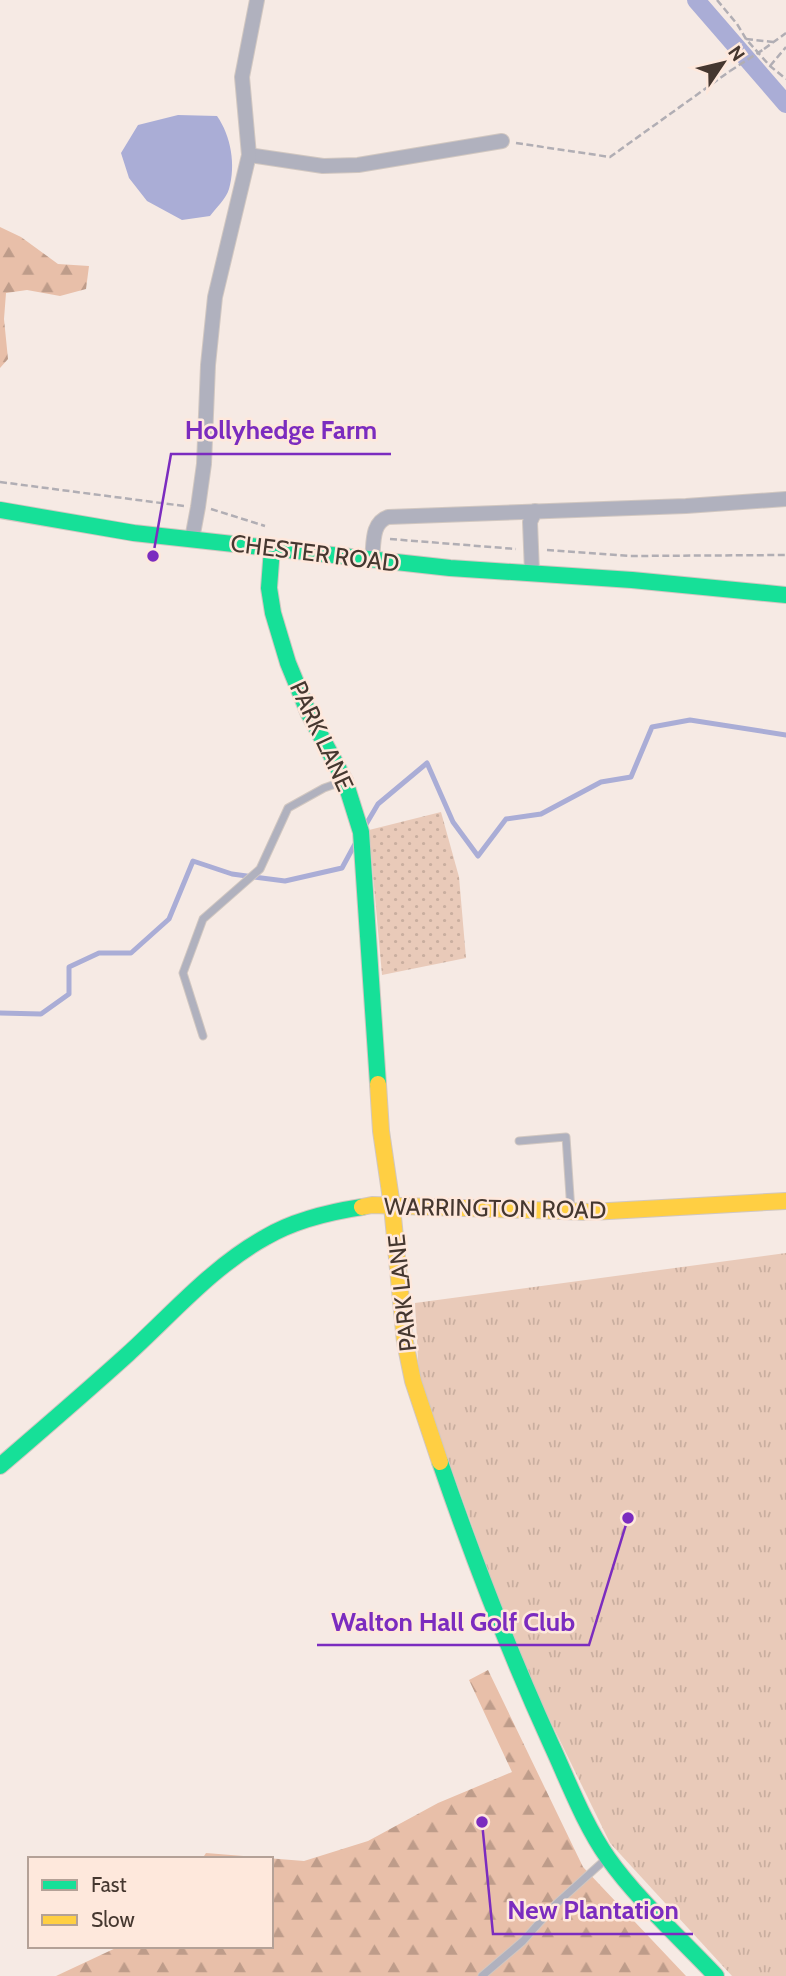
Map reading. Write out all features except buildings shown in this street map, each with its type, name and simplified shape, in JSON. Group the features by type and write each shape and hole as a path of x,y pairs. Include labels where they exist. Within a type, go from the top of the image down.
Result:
{"main road":[{"name":"CHESTER ROAD","path":"0,510 134,533 372,560 786,595"},
{"name":"PARK LANE","path":"272,548 269,588 273,613 288,663 309,714 345,781 361,832 381,1131 392,1206 403,1330 413,1381 468,1544 512,1658 587,1823 608,1858 642,1900 716,1976"},
{"name":"CHESTER ROAD","path":"632,580 786,584"},
{"name":"WARRINGTON ROAD","path":"0,1466 252,1245 301,1222 372,1205 570,1211 681,1208 786,1201"}],"street":[{"path":"192,539 204,464 208,365 215,297 249,155 242,77 257,0"},
{"path":"249,155 323,166 358,165 502,141"},
{"path":"372,560 375,529 378,523 388,517 686,506 786,499"},
{"path":"532,572 530,522 535,511"}],"lane":[{"path":"202,1036 183,972 203,919 260,869 288,808 324,788 345,781"},
{"path":"519,1141 566,1137 570,1211"},
{"path":"482,1976 523,1941 556,1904 608,1858"}],"path":[{"path":"717,0 746,39 770,66 786,79"},
{"path":"502,141 610,157 786,33"},
{"path":"746,39 773,42"},
{"path":"770,66 786,47"},
{"path":"0,482 186,506"},
{"path":"211,508 275,528"},
{"path":"389,539 513,549"},
{"path":"554,551 630,556 786,555"}],"green space":[{"path":"0,227 21,237 58,264 89,266 86,289 60,296 27,290 6,293 4,319 8,359 0,368"},
{"path":"441,812 459,877 466,958 382,975 369,830"},
{"path":"786,1253 786,1976 732,1976 610,1843 519,1657 419,1378 415,1303"},
{"path":"488,1670 583,1867 686,1976 56,1976 116,1948 273,1948 273,1858 304,1861 368,1841 438,1803 512,1772 469,1680"},
{"path":"206,1853 255,1857 203,1857"}],"water":[{"path":"178,115 217,116 229,142 232,170 229,189 210,216 182,220 147,201 129,178 121,153 138,125"}],"waterway":[{"path":"696,0 786,104"},
{"path":"365,826 378,804 427,763 453,822 478,856 506,819 541,814 601,782 631,777 652,727 690,720 786,735"},
{"path":"0,1013 41,1014 69,994 69,967 99,953 131,953 169,919 193,861 232,874 285,881 342,868 355,844"}],"traffic: fast":[{"path":"0,510 134,533 450,568 632,580 786,595"},
{"path":"272,548 269,588 273,613 288,663 309,714 345,781 361,832 378,1084"},
{"path":"0,1466 228,1262 277,1231 300,1221 362,1207"},
{"path":"440,1462 506,1640 592,1831 608,1858 632,1888 716,1976"}],"traffic: slow":[{"path":"378,1084 405,1342 413,1381 440,1462"},
{"path":"362,1207 372,1205 591,1212 786,1201"}],"place":[{"name":"Hollyhedge Farm","path":"153,556"},
{"name":"Walton Hall Golf Club","path":"628,1518"},
{"name":"New Plantation","path":"482,1822"}]}
